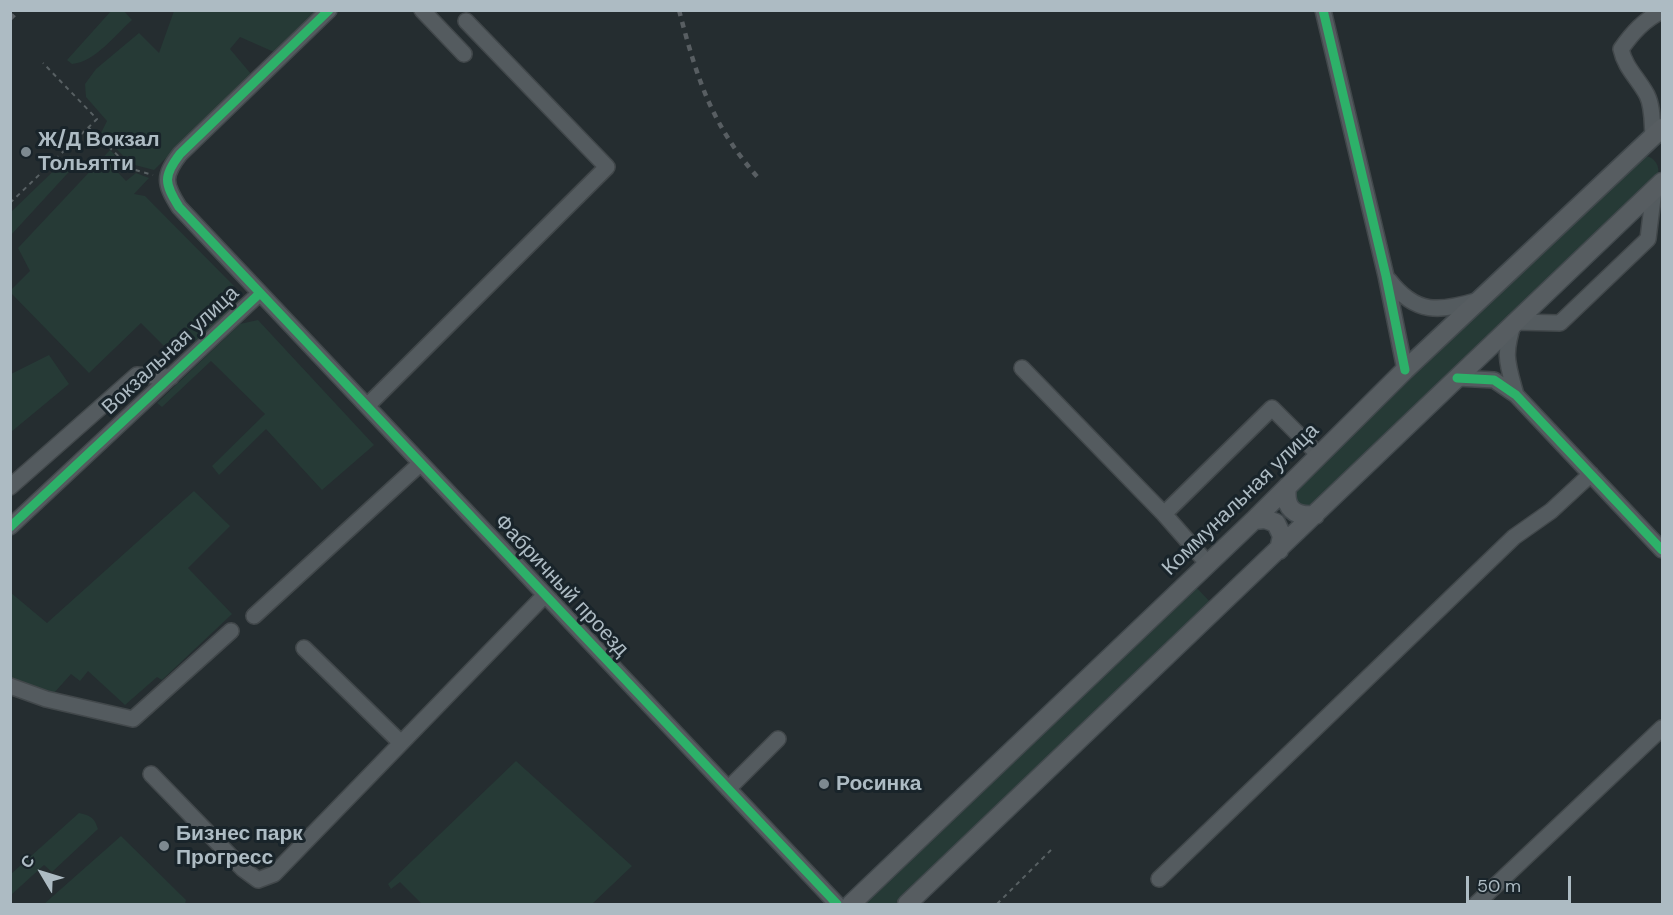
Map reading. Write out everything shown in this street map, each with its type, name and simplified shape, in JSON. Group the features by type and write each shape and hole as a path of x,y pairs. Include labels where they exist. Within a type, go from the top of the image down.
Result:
{"main road":[{"name":"Коммунальная улица","path":"851,904 1254,520 1406,370 1659,137"},
{"path":"906,904 1658,186"},
{"path":"1287,487 1288,505 1296,513 1304,516 1315,515"},
{"path":"1254,520 1265,519 1276,523 1282,536 1279,550"}],"street":[{"path":"166,179 170,167 180,154 328,10"},
{"path":"422,10 464,54"},
{"path":"1323,10 1406,370"},
{"path":"1659,137 1648,96 1624,61 1622,49 1633,33 1649,18 1662,11"},
{"path":"367,406 607,167 466,21"},
{"name":"Вокзальная улица","path":"10,527 260,293 179,207 170,192 166,179"},
{"path":"1516,395 1507,364 1507,345 1514,322 1560,323 1648,239 1658,186"},
{"path":"1386,276 1398,292 1410,302 1436,310 1452,309 1482,299"},
{"name":"Фабричный проезд","path":"260,293 837,904"},
{"path":"1022,368 1164,514 1208,564"},
{"path":"10,487 137,375 171,377"},
{"path":"1457,378 1494,380 1516,395 1662,550"},
{"path":"1164,514 1272,408 1319,455"},
{"path":"254,616 421,464"},
{"path":"1159,879 1514,537 1551,512 1591,474"},
{"path":"151,774 243,869 258,880 274,874 545,595"},
{"path":"10,686 46,699 133,719 231,631"},
{"path":"304,648 401,743"},
{"path":"1476,904 1662,728"},
{"path":"728,789 778,739"}],"path":[{"path":"10,203 97,119 43,63"},
{"path":"88,128 132,169 166,179"},
{"path":"997,904 1051,850"}],"green space":[{"path":"111,11 124,11 132,20 89,58 72,64 67,60"},
{"path":"174,11 316,11 274,52 240,37 230,49 251,74 154,170 131,164 101,133 107,121 86,97 85,84 96,69 139,33 159,53"},
{"path":"110,150 115,155 109,163 126,181 136,173 149,178 134,194 145,196 234,286 240,301 195,342 187,328 164,346 141,323 89,373 11,293 11,290 30,271 18,248"},
{"path":"70,155 78,162 11,235 11,212"},
{"path":"1646,156 1657,164 1657,177 1309,509 1296,503 1297,488 1640,159"},
{"path":"258,320 374,445 322,490 266,429 219,475 212,466 265,414 211,361 162,407 157,403 240,324"},
{"path":"49,355 69,384 11,432 11,374"},
{"path":"194,491 230,526 188,568 232,614 162,680 157,677 125,705 88,671 80,681 71,674 54,693 11,681 10,592 47,623"},
{"path":"1195,586 1212,604 895,904 865,904 866,900"},
{"path":"516,761 632,866 592,904 422,904 400,882 391,889 388,884"},
{"path":"79,813 91,818 98,829 52,872 44,865 11,895 11,874"},
{"path":"121,836 186,900 185,904 44,904"}],"railway":[{"path":"10,19 19,10"},
{"path":"679,10 708,101 730,141 761,181"}],"cycle path":[{"path":"329,10 180,154 168,174 170,192 179,207 837,904"},
{"path":"1323,10 1386,276 1405,370"},
{"path":"10,527 260,293"},
{"path":"1457,378 1494,380 1516,395 1662,550"}],"place":[{"name":"Ж/Д Вокзал Тольятти","path":"26,152"},
{"name":"Росинка","path":"824,784"},
{"name":"Бизнес парк Прогресс","path":"164,846"}]}
